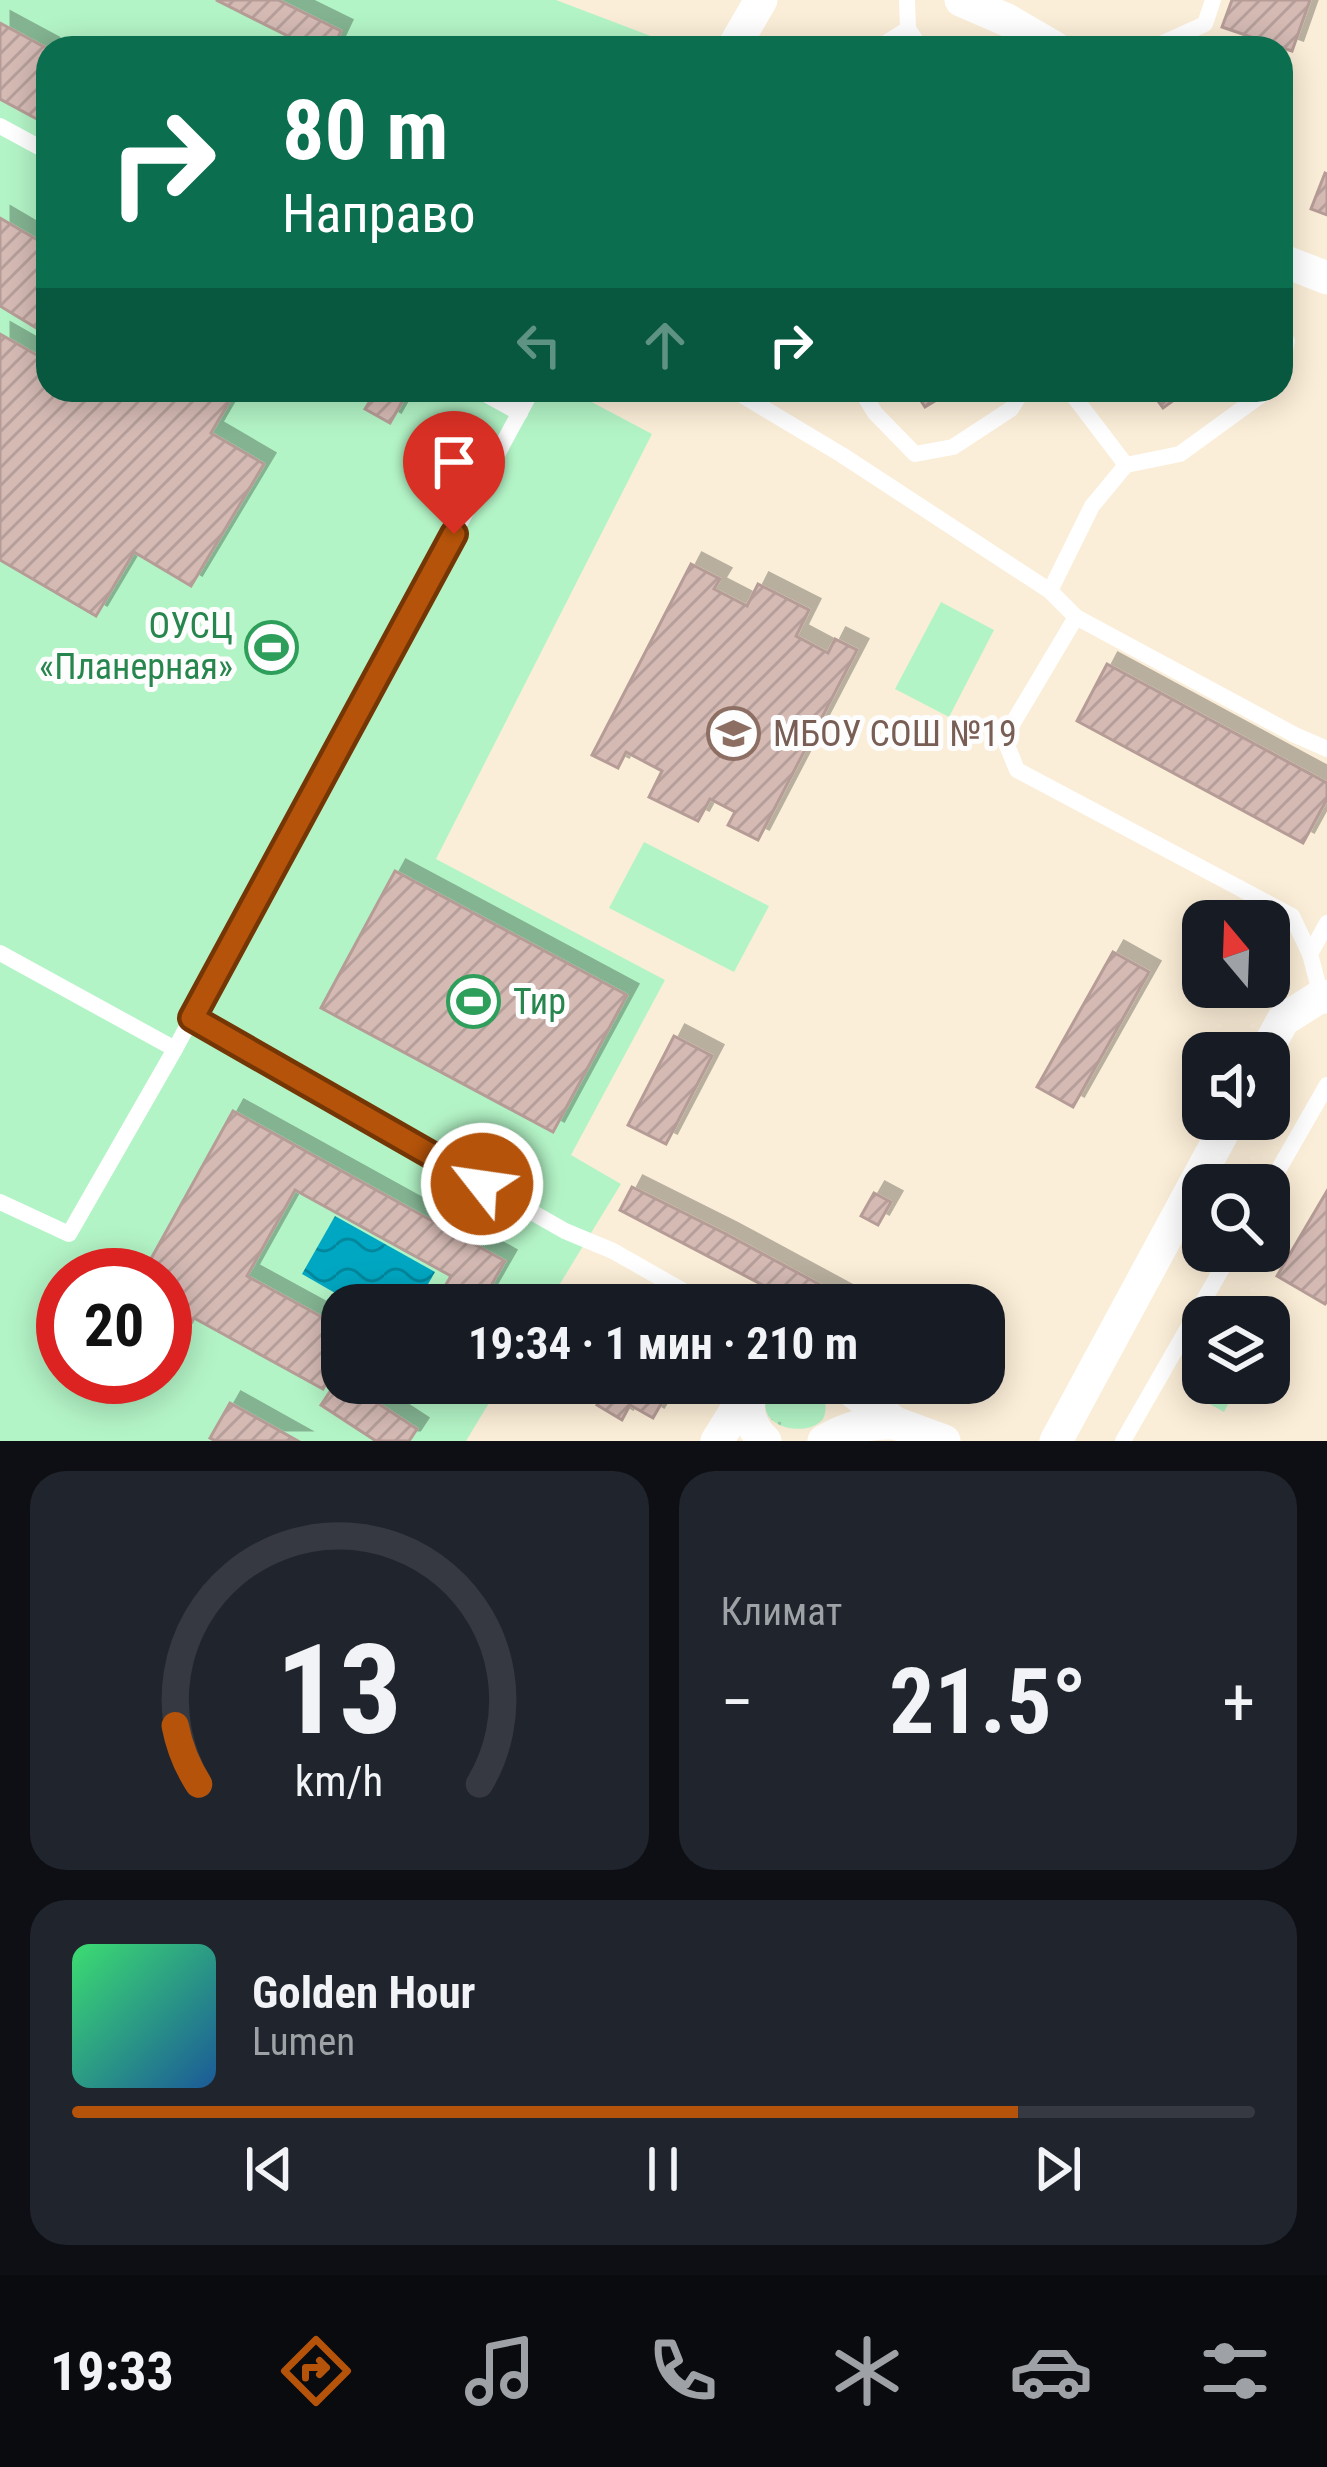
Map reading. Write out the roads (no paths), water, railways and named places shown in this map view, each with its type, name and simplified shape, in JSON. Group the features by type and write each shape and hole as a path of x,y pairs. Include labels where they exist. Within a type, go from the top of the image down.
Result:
{"street":[{"path":"741,36 761,0"},
{"path":"961,0 1034,36"},
{"path":"1293,265 1327,278"},
{"path":"1276,1032 1283,1020 1324,997"},
{"path":"1056,1441 1219,1140"},
{"path":"721,1441 741,1404"},
{"path":"748,1404 752,1426 763,1440"},
{"path":"826,1440 837,1426 842,1404"},
{"path":"869,1404 896,1423 944,1441"},
{"path":"826,1440 867,1422 896,1423"},
{"path":"721,1441 749,1436 763,1440"}],"lane":[{"path":"907,0 908,29 913,36"},
{"path":"1178,36 1205,24 1213,0"},
{"path":"897,36 908,29"},
{"path":"0,126 36,146"},
{"path":"500,402 520,413"},
{"path":"0,1202 69,1234 175,1049 526,402"},
{"path":"753,402 1050,590 1076,617 1327,749"},
{"path":"868,402 915,454 953,447 1015,402"},
{"path":"1079,402 1126,465"},
{"path":"1050,590 1092,506 1126,465 1180,454 1252,402"},
{"path":"1076,617 1004,738 1017,770 1292,916 1324,997"},
{"path":"1310,954 1327,923"},
{"path":"0,953 175,1049"},
{"path":"192,1018 566,1231 671,1284"},
{"path":"1282,1164 1327,1085"},
{"path":"1123,1441 1220,1272"}],"water":[{"path":"335,1216 435,1272 428,1284 321,1285 302,1274"}],"place":[{"name":"ОУСЦ «Планерная»","path":"272,647"},
{"name":"МБОУ СОШ №19","path":"734,734"},
{"name":"Тир","path":"474,1002"}]}
